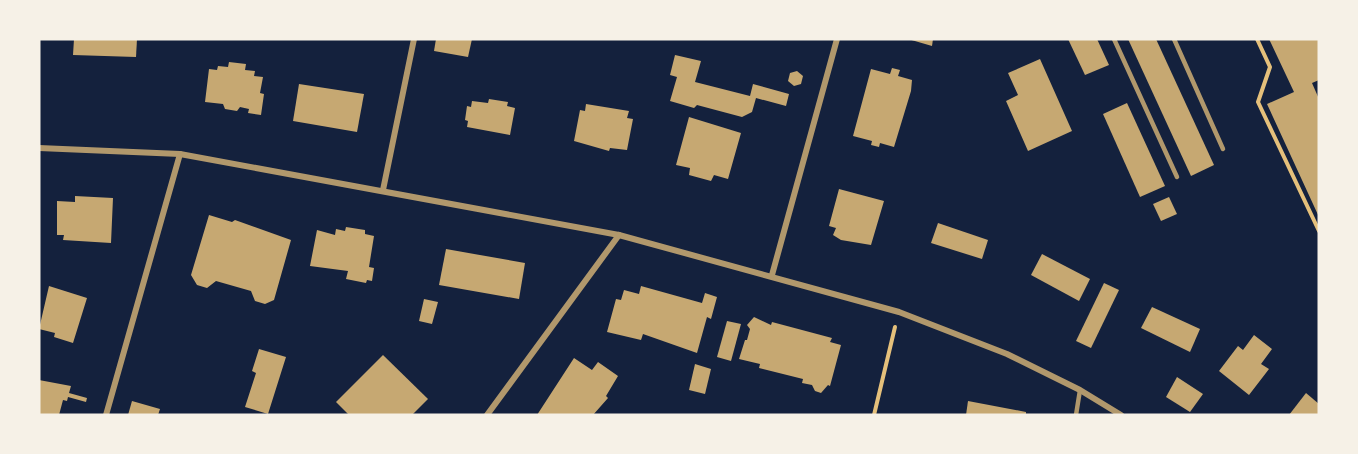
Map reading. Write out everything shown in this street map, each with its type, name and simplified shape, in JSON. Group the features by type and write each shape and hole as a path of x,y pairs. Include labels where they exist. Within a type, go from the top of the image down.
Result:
{"street":[{"path":"383,190 414,39"},
{"path":"772,275 837,39"},
{"path":"39,148 180,154 619,235 772,275 899,312 1007,354 1080,390 1121,415"},
{"path":"106,415 180,154"},
{"path":"488,415 619,235"}],"lane":[{"path":"1114,39 1177,177"},
{"path":"1174,39 1223,149"},
{"path":"1076,415 1080,390"}],"path":[{"path":"1257,39 1270,67 1258,102 1319,231"},
{"path":"874,415 899,312"}],"building":[{"path":"74,39 137,39 136,57 73,55"},
{"path":"436,39 472,39 468,57 434,51"},
{"path":"908,39 933,39 932,46"},
{"path":"1068,39 1097,39 1109,65 1085,75"},
{"path":"1128,39 1156,39 1214,165 1191,176"},
{"path":"1269,39 1319,39 1319,80 1312,83 1319,99 1319,217 1267,104 1294,92"},
{"path":"675,55 701,61 695,82 750,96 753,84 789,94 786,106 756,98 752,112 742,117 697,105 694,108 670,101 677,77 670,75"},
{"path":"1040,59 1072,131 1028,151 1006,101 1018,95 1008,73"},
{"path":"229,62 246,64 245,70 255,71 254,76 263,77 260,93 264,94 261,115 248,113 249,109 240,107 237,111 225,109 223,104 205,102 209,69 217,70 218,66 228,67"},
{"path":"892,68 900,70 898,76 912,80 911,91 894,147 880,143 879,147 871,145 872,141 853,136 871,69 890,74"},
{"path":"797,71 803,76 801,84 794,86 788,81 790,73"},
{"path":"299,84 364,94 357,132 293,121"},
{"path":"489,99 508,102 507,106 515,108 510,135 467,127 468,121 465,120 467,106 471,107 472,101 488,103"},
{"path":"1127,103 1165,186 1140,197 1103,114"},
{"path":"586,104 629,111 627,118 633,119 627,150 610,148 609,151 574,141 580,110 585,111"},
{"path":"689,117 741,133 728,179 714,175 711,181 689,175 690,168 676,165"},
{"path":"839,189 884,201 871,245 841,240 833,235 836,228 829,226"},
{"path":"75,196 113,198 111,243 63,240 64,235 57,235 57,201 75,202"},
{"path":"1169,197 1177,214 1161,221 1153,204"},
{"path":"209,215 232,222 235,220 291,240 274,300 265,304 255,301 251,291 216,281 207,288 197,285 191,275"},
{"path":"938,223 988,240 982,259 931,243"},
{"path":"346,227 365,230 365,234 374,236 369,267 374,268 372,281 367,280 366,283 346,279 348,271 310,266 317,230 335,235 336,229 345,231"},
{"path":"446,249 525,263 519,299 439,285"},
{"path":"1042,254 1090,279 1079,301 1031,275"},
{"path":"1104,283 1119,290 1091,348 1076,341"},
{"path":"49,286 87,298 73,343 54,337 55,333 39,329"},
{"path":"641,286 702,303 705,293 717,297 711,319 707,317 697,353 643,334 641,340 607,332 616,299 621,300 624,290 639,294"},
{"path":"424,299 438,302 432,324 419,321"},
{"path":"1152,307 1200,329 1190,352 1141,328"},
{"path":"754,317 771,325 772,322 832,338 830,342 841,345 830,386 828,385 821,393 815,391 812,385 802,383 803,379 759,368 760,364 739,359 750,329 747,325"},
{"path":"727,321 741,324 731,361 717,357"},
{"path":"1254,335 1272,349 1261,364 1269,369 1249,395 1219,371 1238,346 1243,350"},
{"path":"259,349 286,357 268,414 245,407 256,373 252,371"},
{"path":"383,355 428,399 412,415 349,415 336,402"},
{"path":"574,358 592,370 598,362 618,376 606,396 608,398 593,415 537,415"},
{"path":"695,364 711,369 705,394 689,390"},
{"path":"1177,377 1203,394 1190,412 1166,397"},
{"path":"39,380 71,386 69,393 87,398 86,402 68,397 67,401 63,400 59,415 39,415"},
{"path":"1306,393 1319,404 1319,415 1289,415"},
{"path":"132,401 160,409 158,415 128,415"},
{"path":"968,401 1026,412 1026,415 966,415"}]}
